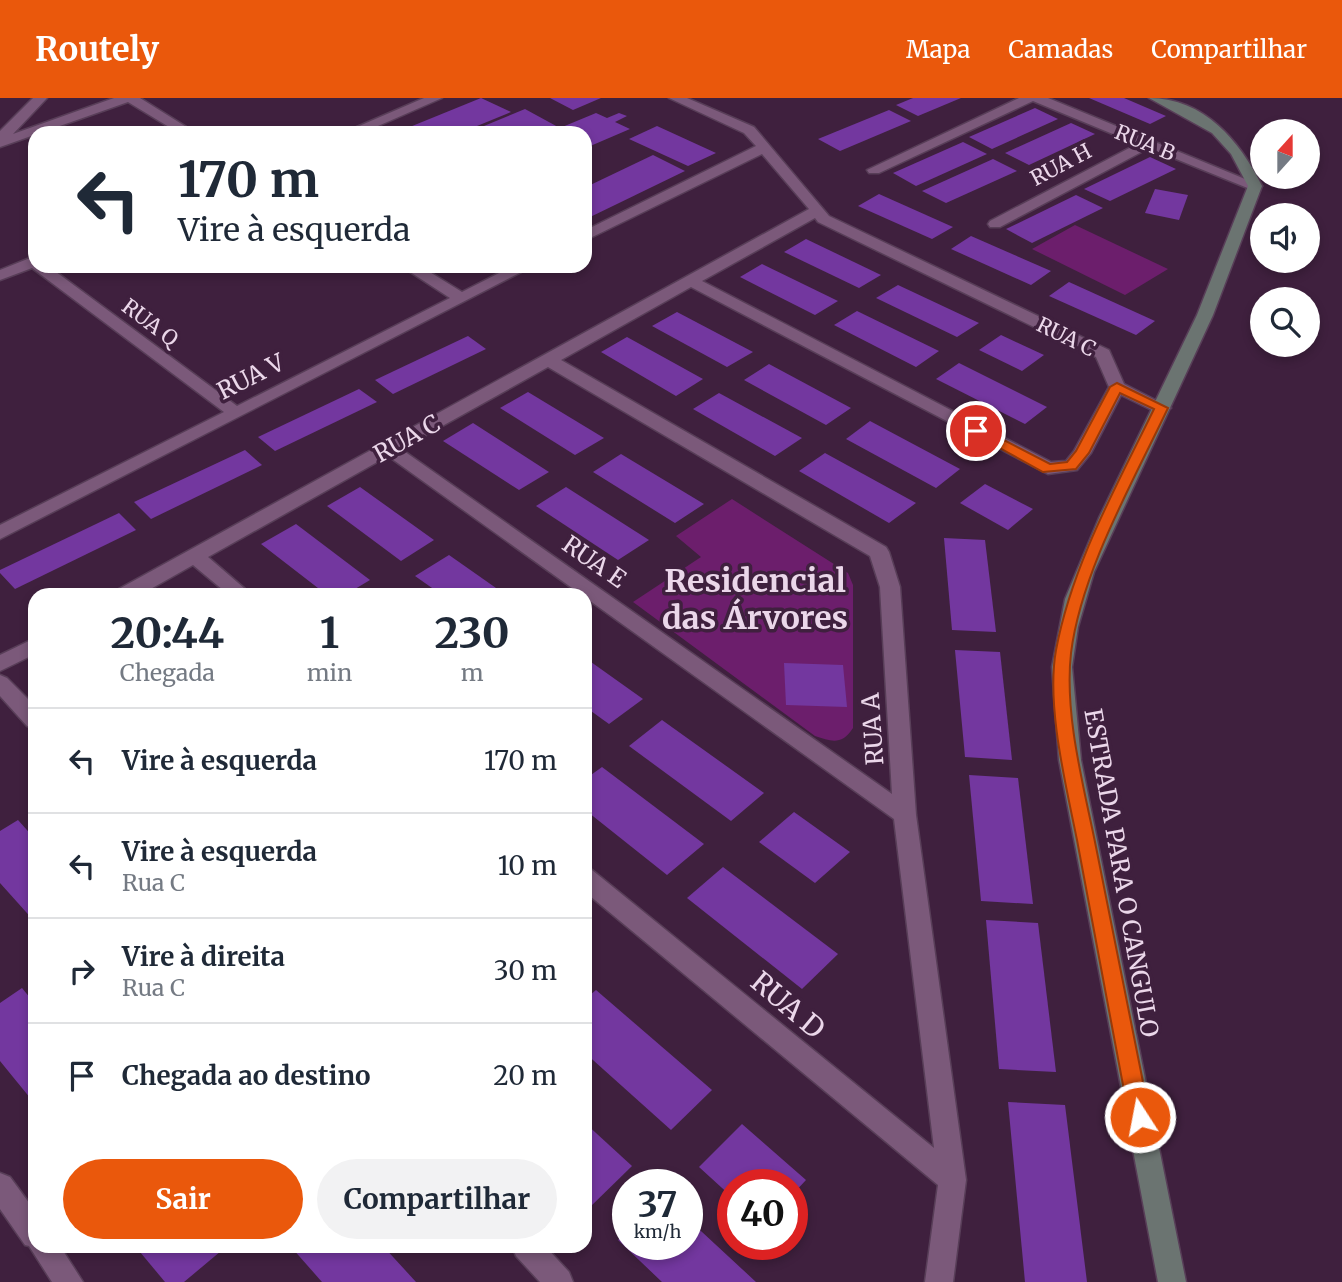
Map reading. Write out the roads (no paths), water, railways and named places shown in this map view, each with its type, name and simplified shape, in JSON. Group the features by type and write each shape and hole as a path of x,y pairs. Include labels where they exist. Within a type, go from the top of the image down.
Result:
{"street":[{"path":"0,141 40,98"},
{"path":"45,126 128,98 177,126"},
{"path":"368,126 435,98"},
{"path":"676,98 749,130 818,210"},
{"path":"874,170 1030,98"},
{"name":"RUA B","path":"1036,98 1250,184"},
{"path":"1156,98 1185,110 1222,132 1240,153 1250,175"},
{"path":"0,141 28,132"},
{"name":"RUA H","path":"995,224 1147,144"},
{"path":"592,233 765,148"},
{"name":"ESTRADA PARA O CANGULO","path":"1172,1282 1070,760 1062,688 1063,653 1074,608 1101,534 1181,367 1240,232 1254,189"},
{"name":"RUA C","path":"137,588 818,210 824,219 1103,355 1117,387"},
{"path":"0,275 28,265"},
{"name":"RUA Q","path":"48,273 236,413"},
{"path":"420,273 461,298"},
{"name":"RUA V","path":"0,533 512,273"},
{"path":"689,280 1048,468 1071,466 1077,459 1117,387 1162,408"},
{"name":"RUA A","path":"549,360 879,552 890,587 905,815 952,1180 939,1282"},
{"name":"RUA E","path":"390,449 586,588"},
{"path":"194,556 233,588"},
{"name":"RUA E","path":"592,593 905,815"},
{"path":"0,664 28,649"},
{"path":"0,683 28,713"},
{"name":"RUA D","path":"592,884 952,1180"},
{"path":"0,1186 28,1224"},
{"path":"48,1253 69,1282"},
{"path":"532,1253 559,1282"}],"district":[{"name":"Residencial das Árvores","path":"755,600"}]}
